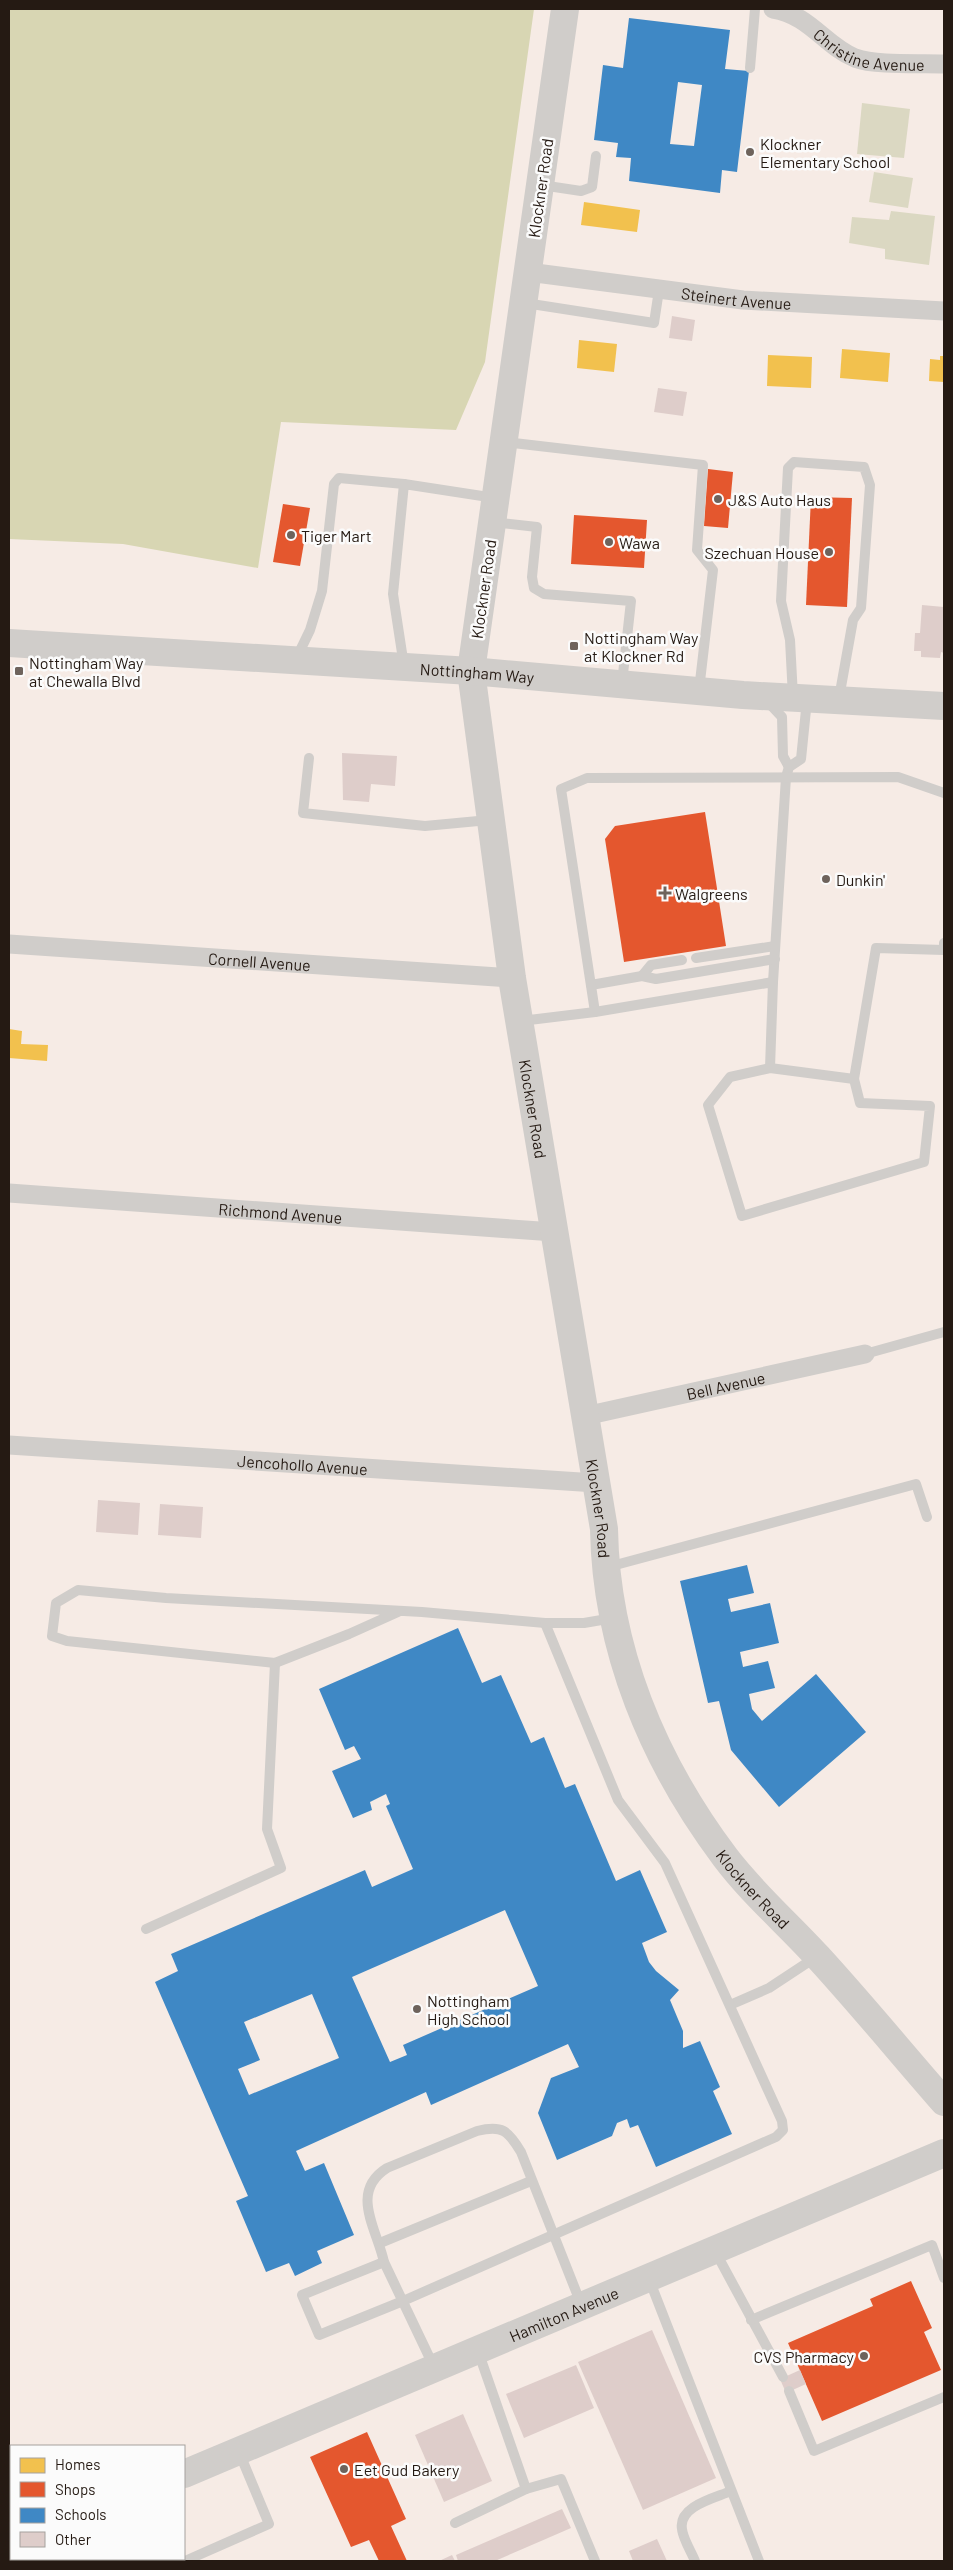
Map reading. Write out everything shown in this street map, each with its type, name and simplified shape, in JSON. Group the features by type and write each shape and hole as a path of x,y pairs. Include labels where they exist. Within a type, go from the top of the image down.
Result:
{"main road":[{"name":"Klockner Road","path":"564,9 471,671 512,978 604,1529 604,1568 614,1618 633,1693 648,1728 696,1814 726,1858 817,1956 944,2102"},
{"name":"Nottingham Way","path":"9,644 471,671 762,696 944,706"},
{"name":"Hamilton Avenue","path":"185,2474 944,2153"}],"street":[{"name":"Christine Avenue","path":"773,9 802,19 836,48 856,58 874,62 944,64"},
{"name":"Steinert Avenue","path":"528,272 743,300 944,311"},
{"name":"Cornell Avenue","path":"9,944 512,978"},
{"name":"Richmond Avenue","path":"9,1193 554,1232"},
{"name":"Bell Avenue","path":"585,1416 865,1354"},
{"name":"Jencohollo Avenue","path":"9,1445 596,1483"}],"lane":[{"path":"750,68 755,9"},
{"path":"540,184 581,191 592,187 596,156"},
{"path":"524,303 654,323 659,290"},
{"path":"504,442 703,465 697,550 712,570 699,691"},
{"path":"770,1068 773,982 786,778 789,767 801,759 800,698 781,601 788,468 794,462 864,467 870,485 861,608 853,620 838,700"},
{"path":"295,661 310,630 322,591 334,484 339,478 404,484 494,510 536,527 532,577 534,588 544,594 631,601 621,684"},
{"path":"404,484 393,594 404,667"},
{"path":"762,696 782,716 783,756 789,767"},
{"path":"309,758 303,813 425,826 490,820"},
{"path":"595,1012 561,789 586,778 898,777 944,793"},
{"path":"854,1079 770,1068 730,1077 708,1105 742,1216 924,1162 930,1106 860,1103 854,1079 876,948 944,950 944,943"},
{"path":"696,958 775,946"},
{"path":"591,985 642,976 656,979 775,959"},
{"path":"642,976 651,964 682,960"},
{"path":"520,1021 595,1012 773,982"},
{"path":"865,1354 944,1332"},
{"path":"604,1568 916,1484 927,1517"},
{"path":"398,1612 349,1634 275,1663 67,1640 52,1636 56,1603 78,1590 166,1598 398,1612 545,1623 584,1623 614,1618"},
{"path":"384,2262 302,2295 319,2335 403,2301 776,2137 783,2130 782,2121 665,1863 618,1800 545,1623"},
{"path":"146,1929 281,1868 267,1829 275,1663"},
{"path":"730,2006 769,1988 817,1956"},
{"path":"434,2368 384,2262 380,2244 368,2215 367,2199 375,2176 387,2168 477,2131 491,2128 503,2130 512,2138 520,2152 582,2306"},
{"path":"380,2244 531,2181"},
{"path":"751,2320 932,2245 944,2278"},
{"path":"714,2251 783,2377"},
{"path":"649,2278 759,2561"},
{"path":"477,2350 526,2489"},
{"path":"789,2392 814,2451 897,2414 944,2397"},
{"path":"185,2559 269,2524 239,2451"},
{"path":"455,2523 526,2489 561,2479 595,2561"},
{"path":"695,2561 682,2528 683,2517 688,2510 731,2491"}],"shaded area":[{"path":"9,9 534,9 485,362 456,430 281,422 258,568 123,544 9,539"},
{"path":"862,103 910,109 904,158 857,154"},
{"path":"874,172 913,178 908,208 869,202"},
{"path":"891,211 935,216 929,265 885,259 885,249 849,243 852,217 889,220"}],"building: Homes":[{"path":"584,202 640,210 637,232 581,225"},
{"path":"579,340 617,344 614,372 577,368"},
{"path":"842,349 890,353 888,382 840,378"},
{"path":"768,355 812,357 811,388 767,386"},
{"path":"940,356 944,356 944,382 929,381 930,359 940,360"},
{"path":"9,1029 22,1031 21,1044 48,1045 47,1061 9,1058"}],"building: Shops":[{"name":"J&S Auto Haus","path":"708,469 733,472 728,528 704,526"},
{"name":"Szechuan House","path":"811,497 852,498 847,607 806,605"},
{"name":"Tiger Mart","path":"283,504 310,508 300,566 273,562"},
{"name":"Wawa","path":"574,515 647,520 644,568 571,564"},
{"name":"Walgreens","path":"705,812 726,946 624,962 605,839 615,826"},
{"name":"CVS Pharmacy","path":"911,2281 932,2328 924,2332 941,2370 822,2421 788,2343 873,2306 870,2299"},
{"path":"367,2432 406,2519 391,2526 407,2561 379,2561 369,2540 351,2547 310,2457"}],"building: Schools":[{"path":"629,18 730,30 725,69 749,71 737,172 722,170 720,193 629,181 631,158 616,157 618,143 594,140 603,65 623,68","holes":["678,82 702,85 694,146 670,144"]},
{"path":"747,1565 754,1593 728,1599 731,1612 770,1603 779,1643 740,1652 743,1667 768,1661 775,1688 749,1694 752,1709 762,1721 816,1674 866,1732 779,1807 731,1750 719,1701 708,1703 680,1581"},
{"path":"458,1628 482,1683 501,1675 531,1743 544,1737 565,1788 575,1784 616,1881 640,1870 667,1932 642,1943 649,1962 656,1971 679,1990 670,2000 683,2031 683,2048 700,2041 720,2087 713,2091 732,2134 656,2167 638,2125 630,2128 627,2119 617,2123 612,2136 557,2160 538,2113 551,2078 579,2067 568,2044 431,2105 426,2092 296,2151 305,2171 324,2163 354,2235 317,2251 322,2263 295,2276 289,2263 266,2272 236,2201 248,2196 155,1982 178,1971 171,1954 365,1870 372,1887 413,1869 386,1806 390,1804 386,1794 370,1802 372,1810 353,1818 332,1771 361,1759 354,1746 345,1750 319,1689","holes":["505,1910 538,1986 403,2045 407,2055 390,2062 352,1977","312,1994 339,2058 249,2095 238,2069 260,2060 244,2022"]}],"building: Other":[{"path":"672,316 695,320 692,341 669,338"},
{"path":"658,388 687,392 683,416 654,412"},
{"path":"922,605 944,607 944,653 941,652 940,658 921,657 921,651 914,651 915,633 920,633"},
{"path":"342,753 397,756 395,786 371,784 369,802 343,800"},
{"path":"98,1500 140,1503 138,1535 96,1532"},
{"path":"160,1504 203,1507 201,1538 158,1535"},
{"path":"652,2330 716,2478 643,2510 578,2362"},
{"path":"576,2365 594,2408 524,2438 506,2394"},
{"path":"800,2370 806,2384 786,2393 780,2379"},
{"path":"463,2414 492,2481 444,2502 415,2435"},
{"path":"562,2509 571,2528 495,2561 458,2561 456,2555"},
{"path":"657,2539 667,2561 633,2561 629,2551"},
{"path":"452,2555 455,2561 439,2561"}],"place":[{"name":"Klockner Elementary School","path":"750,152"},
{"name":"J&S Auto Haus","path":"718,499"},
{"name":"Tiger Mart","path":"291,535"},
{"name":"Wawa","path":"609,542"},
{"name":"Szechuan House","path":"829,552"},
{"name":"Nottingham Way at Klockner Rd","path":"574,646"},
{"name":"Nottingham Way at Chewalla Blvd","path":"19,671"},
{"name":"Dunkin'","path":"826,879"},
{"name":"Walgreens","path":"665,893"},
{"name":"Nottingham High School","path":"417,2009"},
{"name":"CVS Pharmacy","path":"864,2356"},
{"name":"Eet Gud Bakery","path":"344,2469"}]}
